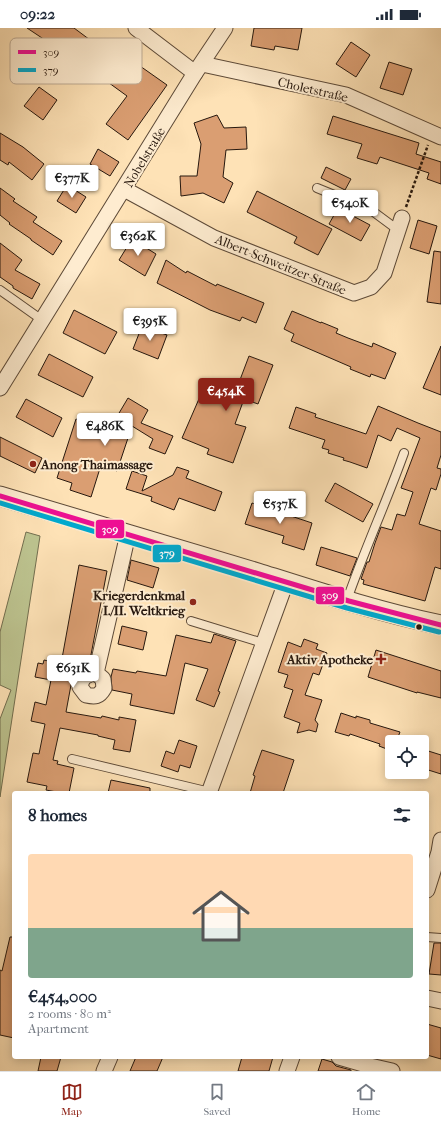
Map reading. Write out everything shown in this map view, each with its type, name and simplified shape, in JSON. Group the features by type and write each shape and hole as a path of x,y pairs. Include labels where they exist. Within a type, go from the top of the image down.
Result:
{"street":[{"path":"136,28 198,69"},
{"name":"Nobelstraße","path":"0,388 225,28"},
{"name":"Choletstraße","path":"198,69 346,94 436,135"},
{"name":"Albert-Schweitzer-Straße","path":"124,190 214,238 354,293 371,287 384,273 400,224"},
{"path":"0,496 347,600 417,620 441,625"},
{"path":"96,673 128,534"},
{"path":"210,791 286,582"},
{"path":"429,884 440,848"},
{"path":"429,998 441,1001"},
{"path":"104,1071 109,1059"},
{"path":"286,1071 291,1059"},
{"path":"346,1059 370,1066 392,1066"}],"lane":[{"path":"317,188 371,210 400,224"},
{"path":"0,290 42,320"},
{"path":"347,600 360,564 384,508 404,453"},
{"path":"192,622 263,643"},
{"path":"72,759 206,791"},
{"path":"429,937 441,938"}],"path":[{"path":"400,224 436,135"}],"green space":[{"path":"26,532 40,536 0,797 0,719 11,690 0,685 0,632"}],"building":[{"path":"27,28 74,28 87,38 42,38"},
{"path":"254,28 302,28 298,50 275,46 274,50 251,46"},
{"path":"351,42 370,55 356,77 336,64"},
{"path":"389,62 412,69 403,95 380,88"},
{"path":"142,67 167,85 128,140 106,124 127,96 110,84 142,84"},
{"path":"39,87 57,100 43,120 24,106"},
{"path":"217,115 224,128 246,127 247,149 226,150 223,177 233,183 224,203 203,193 181,196 180,176 197,176 201,144 194,123"},
{"path":"333,116 419,143 416,154 441,162 441,184 427,179 429,173 380,157 377,164 357,158 362,144 327,134"},
{"path":"0,133 23,147 44,164 32,180 9,162 8,165 0,160"},
{"path":"98,149 119,162 110,176 90,164"},
{"path":"326,167 351,179 345,190 321,178"},
{"path":"67,185 86,197 76,213 57,201"},
{"path":"0,188 15,199 13,201 37,217 33,222 62,241 53,255 9,224 10,223 0,215"},
{"path":"257,191 332,229 318,255 294,243 297,237 247,212"},
{"path":"338,208 370,225 361,241 329,224"},
{"path":"418,220 437,226 429,254 410,248"},
{"path":"132,239 156,254 145,276 119,260"},
{"path":"0,243 22,260 15,270 40,284 32,299 13,288 13,286 0,277"},
{"path":"434,251 441,252 441,304 427,302"},
{"path":"166,260 186,273 187,271 216,286 217,284 264,303 256,323 242,317 240,321 210,310 157,283"},
{"path":"74,310 117,332 105,354 63,333"},
{"path":"292,311 338,329 336,333 348,338 372,347 373,343 396,353 385,379 371,374 370,377 350,369 351,367 291,341 294,334 284,329"},
{"path":"142,326 167,335 158,359 133,349"},
{"path":"441,346 441,395 423,388"},
{"path":"49,354 93,377 83,397 38,375"},
{"path":"249,356 273,365 258,404 244,399 235,424 246,427 233,463 207,454 209,449 182,438 205,385 225,393 226,390 235,393"},
{"path":"128,398 148,410 141,423 173,436 165,454 149,448 153,439 132,426 117,471 101,465 91,497 70,490 72,483 57,478 76,419 109,430"},
{"path":"26,399 62,418 53,437 16,417"},
{"path":"378,406 441,432 441,455 437,468 441,469 441,474 436,490 431,488 419,524 441,531 441,569 435,567 425,601 363,584 364,580 361,579 367,562 369,562 381,527 392,530 397,514 405,516 413,492 401,488 420,438 397,428 391,441 378,435 367,468 328,453 329,450 322,448 325,440 289,428 296,407 316,414 315,417 366,434"},
{"path":"0,437 42,458 35,473 0,456"},
{"path":"177,467 189,471 186,478 222,492 215,511 179,498 174,510 151,501 152,497 126,489 132,471 147,476 142,491 173,475"},
{"path":"335,483 373,504 363,522 325,501"},
{"path":"252,503 312,523 304,550 282,543 284,536 245,524"},
{"path":"321,547 357,558 350,576 316,565"},
{"path":"131,560 159,568 153,588 127,580"},
{"path":"79,565 107,571 90,660 76,658 66,712 101,718 102,716 119,720 119,717 136,720 130,752 113,749 115,740 98,735 60,728 53,760 58,761 57,764 74,768 69,791 51,791 46,790 47,786 27,782 33,753 39,754 45,724 31,721 35,702 46,705 51,680 35,677 38,663 43,664 44,660 61,664"},
{"path":"122,626 147,632 143,650 118,644"},
{"path":"214,634 236,641 218,691 220,692 214,707 196,700 208,669 185,663 174,714 130,705 132,694 112,690 111,677 113,669 166,676 176,635 211,643"},
{"path":"304,639 318,644 316,649 327,653 319,675 313,673 305,695 322,700 315,720 318,724 316,732 309,730 297,733 300,723 284,717 293,690 284,687 288,675 278,672 288,642 301,647"},
{"path":"376,650 441,671 441,698 417,693 368,677"},
{"path":"341,713 356,718 356,716 370,720 370,723 400,732 399,735 385,735 385,748 379,746 380,744 350,734 349,736 335,732"},
{"path":"179,740 197,746 190,768 180,765 178,772 161,766 166,751 174,754"},
{"path":"262,750 294,760 284,791 251,791 255,776 253,775"},
{"path":"429,751 441,755 441,774 429,770"},
{"path":"111,780 150,788 150,791 108,791"},
{"path":"10,937 12,937 12,1038 0,1035 0,970 2,971"},
{"path":"434,943 441,943 441,975 429,974"},
{"path":"429,1025 441,1028 441,1059 429,1056"},
{"path":"41,1059 60,1059 57,1071 38,1071"},
{"path":"135,1059 162,1059 157,1071 130,1071"},
{"path":"241,1059 272,1059 269,1071 238,1071"},
{"path":"322,1059 332,1062 336,1066 351,1071 318,1071"}],"transit line":[{"name":"309","path":"0,496 349,601 441,625"},
{"name":"379","path":"0,503 347,608 439,632"}],"place":[{"name":"Anong Thaimassage","path":"33,464"},
{"name":"Kriegerdenkmal I./II. Weltkrieg","path":"193,602"},
{"name":"Aktiv Apotheke","path":"381,659"}]}
